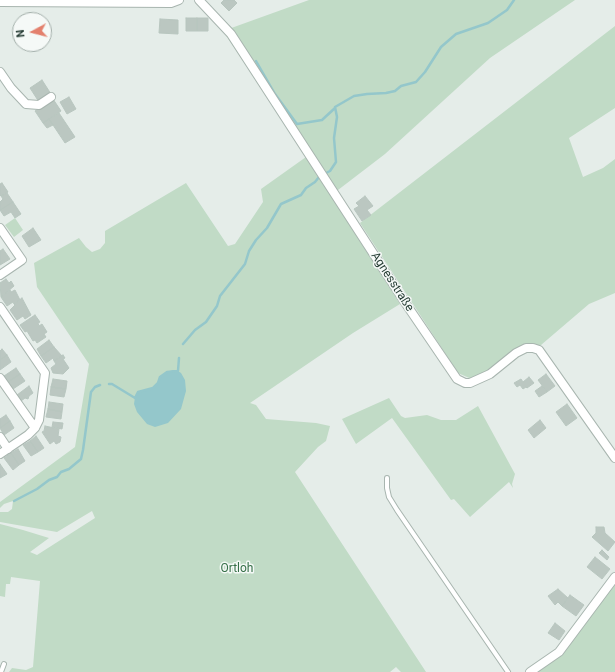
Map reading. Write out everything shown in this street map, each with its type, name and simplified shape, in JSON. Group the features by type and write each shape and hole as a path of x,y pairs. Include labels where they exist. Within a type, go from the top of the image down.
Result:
{"street":[{"path":"0,2 46,1 171,3 179,0"},
{"name":"Agnesstraße","path":"199,0 231,34 406,304 457,379 465,383 470,383 490,374 516,353 526,348 539,350 615,458"},
{"path":"0,72 11,88 26,104 39,105 51,97"},
{"path":"0,228 22,260 0,275"},
{"path":"0,306 45,373 39,420 35,428 28,435 0,454"},
{"path":"0,378 35,428"},
{"path":"0,437 8,449"},
{"path":"530,672 559,652 615,577"}],"lane":[{"path":"387,478 386,488 397,510 508,672"},
{"path":"1,672 4,664"}],"green space":[{"name":"Ortloh","path":"309,0 575,0 490,58 385,154 338,190 330,194 400,304 353,333 250,403 256,405 266,419 316,423 330,426 326,441 318,447 295,472 426,672 401,672 396,667 390,672 9,672 12,668 26,670 33,667 40,581 11,577 10,584 6,584 5,597 0,596 0,524 49,538 30,552 37,555 95,518 92,511 57,532 0,522 0,512 8,512 12,509 13,501 4,504 0,508 0,502 75,447 89,364 37,287 34,263 79,238 92,252 100,249 105,243 105,231 186,183 228,246 235,244 263,202 261,189 306,157 223,31"},
{"path":"615,26 615,108 569,138 583,177 603,168 615,159 615,293 589,304 534,351 529,346 476,381 458,373 360,223"},
{"path":"15,218 23,230 14,237 5,225"},
{"path":"389,398 401,416 405,418 427,415 441,420 456,420 478,406 515,474 512,484 513,488 509,482 470,517 454,499 451,500 392,418 356,444 342,419"},
{"path":"615,579 615,672 532,672 560,653"}],"water":[{"path":"173,370 181,373 185,380 186,391 181,409 168,423 155,427 147,424 137,412 134,404 135,397 138,392 153,388 158,383 160,377"}],"building":[{"path":"224,0 234,0 237,3 229,11 221,3"},
{"path":"186,18 197,18 197,31 186,31"},
{"path":"197,18 208,18 208,31 197,31"},
{"path":"160,19 178,20 178,34 159,33"},
{"path":"42,80 51,94 39,102 30,88"},
{"path":"69,97 76,109 67,114 60,102"},
{"path":"53,99 61,111 43,123 35,111"},
{"path":"59,113 75,137 65,143 49,119"},
{"path":"49,119 53,125 47,128 43,123"},
{"path":"2,183 8,192 1,196 0,184"},
{"path":"7,193 13,202 0,210 0,202 3,199 1,196"},
{"path":"365,196 373,206 367,210 371,215 362,221 354,209 359,206 356,203"},
{"path":"13,202 21,214 15,218 11,212 4,216 0,210"},
{"path":"33,228 41,240 29,247 22,236"},
{"path":"3,249 10,259 0,265 0,251"},
{"path":"6,279 9,283 11,281 14,286 1,297 0,283"},
{"path":"10,290 11,292 15,290 20,300 7,306 1,297"},
{"path":"22,298 31,315 25,319 23,316 17,320 10,310 15,305 14,304"},
{"path":"35,315 40,322 38,323 39,326 42,324 47,332 44,334 46,337 37,343 35,340 33,341 27,331 25,332 20,325"},
{"path":"49,340 54,347 41,356 37,349"},
{"path":"54,347 62,356 54,361 53,358 46,363 41,356"},
{"path":"2,349 7,355 0,360 0,351"},
{"path":"7,355 11,362 0,370 0,360"},
{"path":"63,355 65,358 63,359 69,368 63,374 53,373 51,368 56,364 54,361"},
{"path":"16,368 20,374 8,382 4,376"},
{"path":"20,374 25,381 13,389 8,382"},
{"path":"546,374 555,386 547,392 538,380"},
{"path":"529,377 534,383 527,388 526,387 523,389 520,385 517,387 514,383 521,379 523,382"},
{"path":"53,379 67,381 66,389 51,387"},
{"path":"29,386 33,393 28,399 25,398 21,401 17,395"},
{"path":"542,386 547,392 539,397 535,391"},
{"path":"51,387 66,389 64,397 50,395"},
{"path":"49,402 63,404 62,412 48,409"},
{"path":"567,404 577,418 566,426 556,412"},
{"path":"48,409 62,412 61,419 46,417"},
{"path":"6,415 10,421 0,428 0,419"},
{"path":"540,420 546,428 534,438 528,430"},
{"path":"10,421 14,428 4,435 0,428"},
{"path":"53,422 63,423 62,429 52,427"},
{"path":"45,426 59,429 58,436 61,437 60,442 56,444 54,441 50,444 42,432 44,431"},
{"path":"36,436 44,448 38,452 30,441"},
{"path":"30,441 38,452 31,456 23,445"},
{"path":"18,449 25,461 19,465 11,453"},
{"path":"11,453 19,465 13,470 4,458"},
{"path":"0,464 7,474 0,478"},
{"path":"596,527 604,527 605,533 615,542 608,551 592,537 596,533"},
{"path":"602,550 609,557 607,560 599,553"},
{"path":"595,557 610,569 602,579 587,567"},
{"path":"558,589 568,598 562,606 558,602 555,605 548,596"},
{"path":"570,595 584,605 576,616 562,606"},
{"path":"555,623 565,631 559,640 548,633"}],"waterway":[{"path":"326,173 330,171 336,162 334,138 337,117 335,107 354,96 395,91 401,86 416,82 425,72 441,47 456,34 488,23 507,10 514,0"},
{"path":"256,61 275,94 297,124 322,120 335,108"},
{"path":"183,344 195,330 206,322 217,306 220,296 245,264 249,251 256,240 267,228 281,204 301,195 306,188 315,182 319,177"},
{"path":"109,384 112,384 135,398 138,392 153,388 158,383 160,377 167,372 178,371 179,358"},
{"path":"14,501 37,489 49,480 57,477 61,472 69,469 81,459 91,392 95,387 100,385"}]}
